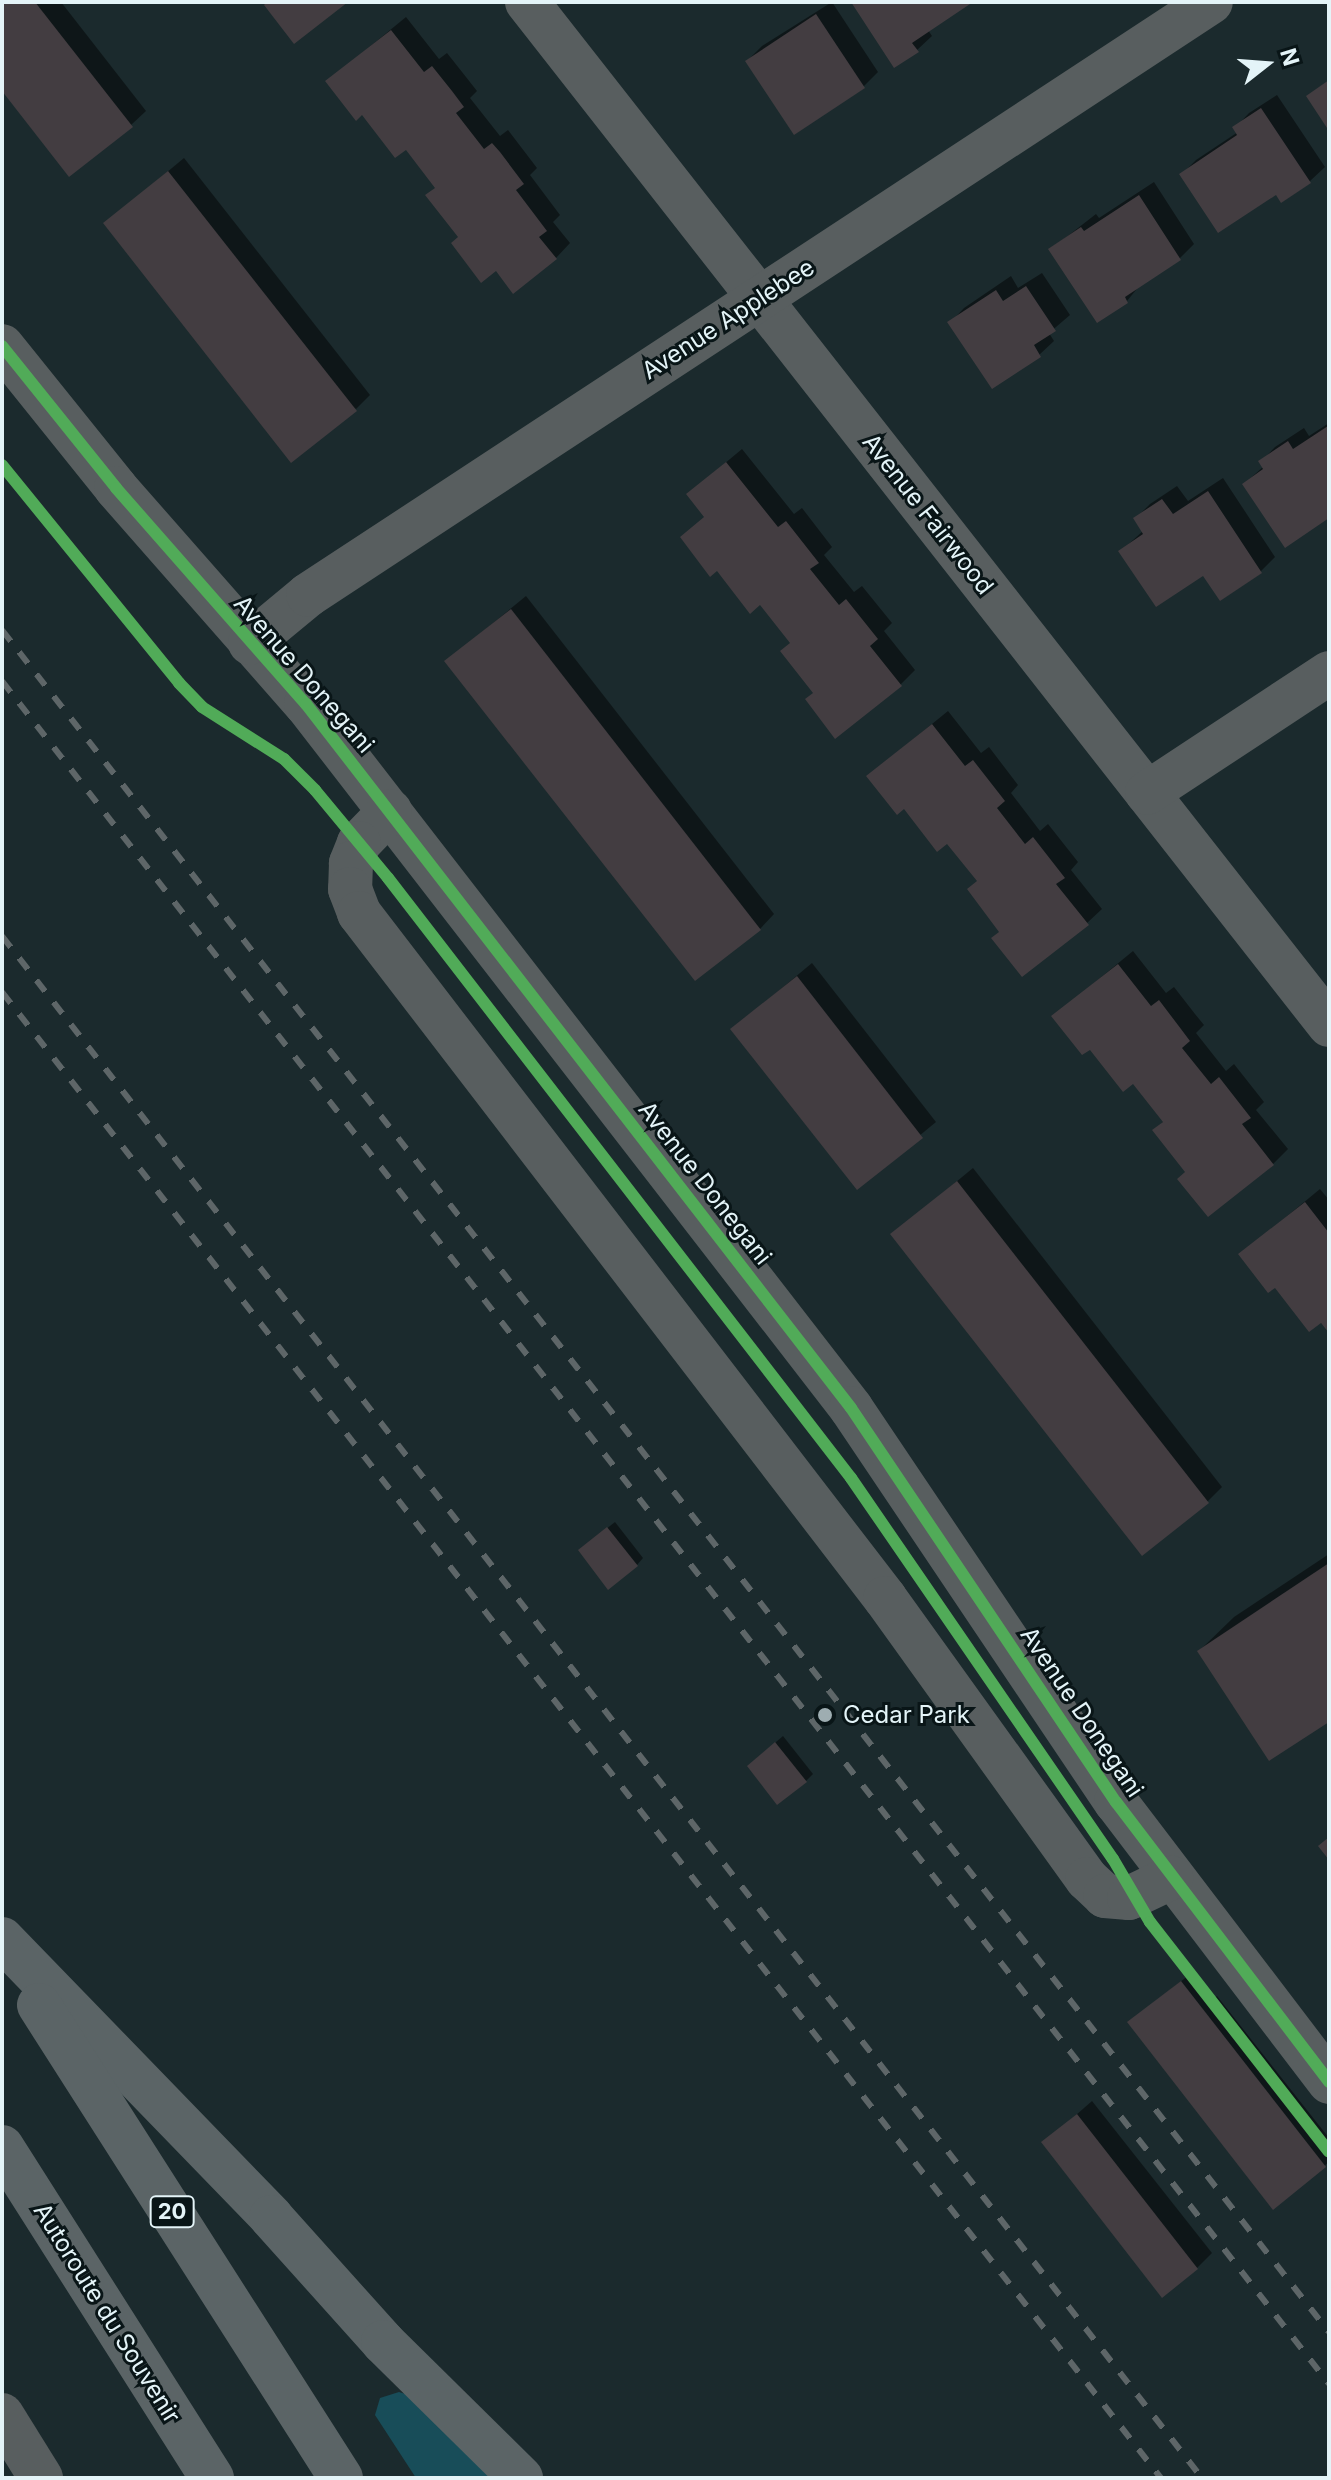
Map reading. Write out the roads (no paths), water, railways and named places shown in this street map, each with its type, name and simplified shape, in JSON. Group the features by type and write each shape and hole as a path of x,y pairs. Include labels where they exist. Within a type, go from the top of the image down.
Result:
{"highway":[{"path":"2,1939 271,2217 383,2342 521,2478"},
{"name":"20","path":"2,1947 341,2478"},
{"name":"Autoroute du Souvenir","path":"2,2147 212,2478"}],"street":[{"name":"Avenue Fairwood","path":"527,2 1329,1025"},
{"name":"Avenue Applebee","path":"250,643 308,595 1211,2"},
{"name":"Avenue Donegani","path":"2,346 116,488 297,694 851,1408 1056,1716 1171,1878 1329,2082"},
{"path":"1147,793 1329,673"},
{"path":"390,811 359,843 351,863 350,889 359,913 885,1598 1087,1879 1105,1896 1117,1898 1136,1897 1171,1878"},
{"path":"2,2415 41,2478"}],"railway":[{"path":"2,630 1329,2332"},
{"path":"2,681 1329,2384"},
{"path":"2,936 1202,2478"},
{"path":"2,992 1161,2478"}],"place":[{"name":"Cedar Park","path":"825,1715"}]}
